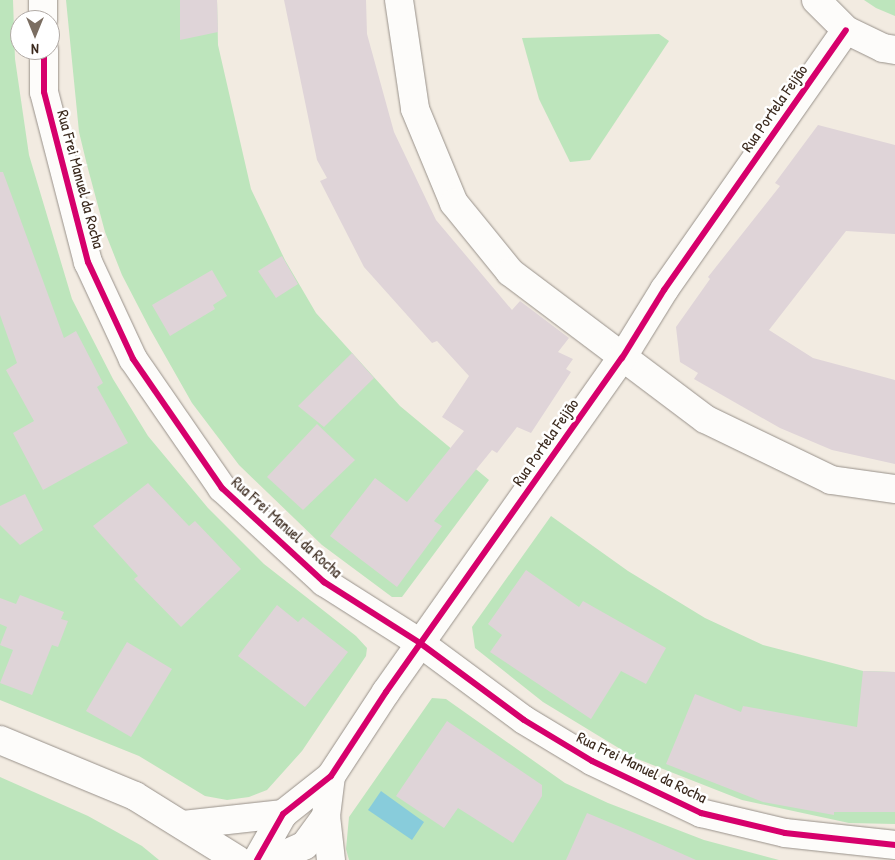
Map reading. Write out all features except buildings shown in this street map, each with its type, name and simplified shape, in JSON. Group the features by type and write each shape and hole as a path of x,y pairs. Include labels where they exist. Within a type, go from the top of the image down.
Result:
{"street":[{"path":"399,0 415,109 454,203 510,272 705,420 831,480 895,489"},
{"path":"816,0 846,30 883,48 895,50"},
{"name":"Rua Portela Feijão","path":"257,860 283,814 331,776 420,643 622,358 664,290 846,30"},
{"name":"Rua Frei Manuel da Rocha","path":"44,60 44,92 88,262 132,359 222,488 324,582 420,643 524,720 583,756 701,812 785,833 895,845"},
{"path":"0,740 135,796 238,860"},
{"name":"Rua Portela Feijão","path":"331,776 326,816 331,860"},
{"path":"183,825 283,814"},
{"name":"Rua Portela Feijão","path":"272,860 305,845 326,816"}],"green space":[{"path":"0,0 13,0 13,10 10,10 10,60 15,60 29,155 72,299 113,379 148,436 208,508 264,564 356,636 367,648 366,656 302,751 267,790 249,797 227,800 205,796 139,756 0,700"},
{"path":"66,0 217,0 218,45 251,189 285,260 316,313 400,406 489,480 402,597 392,597 322,545 239,465 192,403 150,329 122,275 105,232 87,165 79,132"},
{"path":"864,0 895,0 895,16 876,8"},
{"path":"659,34 669,41 590,160 570,162 539,99 522,38"},
{"path":"551,516 628,571 705,618 763,645 863,671 895,672 895,824 849,823 742,800 635,758 543,702 475,648 472,627"},
{"path":"432,698 446,699 565,783 608,803 704,840 779,860 349,860 346,849 349,817"},
{"path":"0,777 88,816 142,846 159,860 0,860"}],"water":[{"path":"381,791 424,822 412,840 368,810"}],"cycle path":[{"path":"257,860 283,814 331,776 386,692 622,358 664,290 846,30"},
{"path":"44,60 44,92 88,262 133,359 222,488 324,582 420,643 524,720 592,761 701,813 785,833 895,845"}]}
